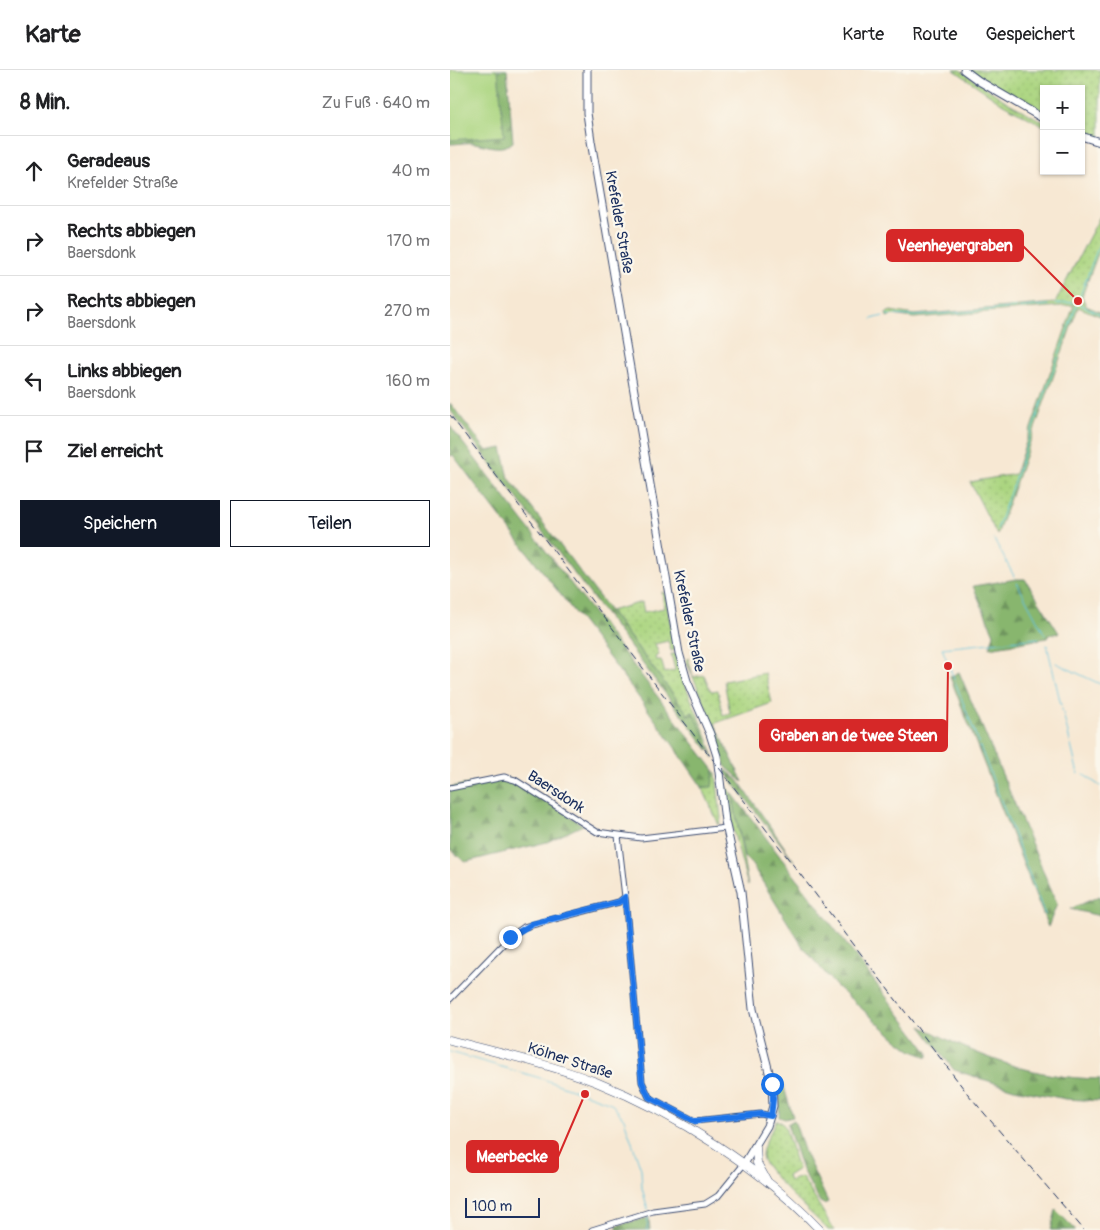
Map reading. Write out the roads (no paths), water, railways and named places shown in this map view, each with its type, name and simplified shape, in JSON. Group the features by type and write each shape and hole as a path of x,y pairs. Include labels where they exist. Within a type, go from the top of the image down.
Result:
{"main road":[{"name":"Krefelder Straße","path":"586,70 586,106 591,141 679,653 687,681 715,748 726,828 741,892 754,1009 772,1084 771,1116 756,1147 744,1164"},
{"path":"964,70 979,81 1040,117"},
{"path":"1085,137 1100,142"},
{"name":"Kölner Straße","path":"450,1040 567,1072 619,1092 693,1130 744,1164 820,1230"},
{"path":"756,1147 757,1163 769,1185"}],"street":[{"name":"Baersdonk","path":"450,788 504,777 515,780 596,832 618,836 641,838 726,828"},
{"path":"618,836 642,1082 645,1091 649,1097 695,1121 761,1114 771,1116"},
{"path":"450,999 510,937 524,926 619,902 625,897"},
{"path":"592,1230 653,1211 705,1204 718,1196 744,1164"}],"waterway":[{"path":"1100,242 1078,301 1081,305 1100,314"},
{"path":"997,529 1078,301"},
{"path":"1055,304 1076,302"},
{"path":"887,315 915,316 1048,305"},
{"path":"872,319 883,316"},
{"path":"994,539 1015,578"},
{"path":"1017,583 1045,635"},
{"path":"1039,638 942,648 1045,915"},
{"path":"1047,645 1061,705"},
{"path":"1056,663 1100,684"},
{"path":"1062,709 1078,774"},
{"path":"1084,775 1100,786"},
{"path":"450,1052 540,1078 611,1103 624,1119 641,1169 642,1188 648,1210"},
{"path":"647,1230 648,1216"}],"railway":[{"path":"450,415 967,1093 1084,1230"}],"place":[{"name":"Veenheyergraben","path":"1078,301"},
{"name":"Graben an de twee Steen","path":"948,666"},
{"name":"Meerbecke","path":"585,1094"}]}
